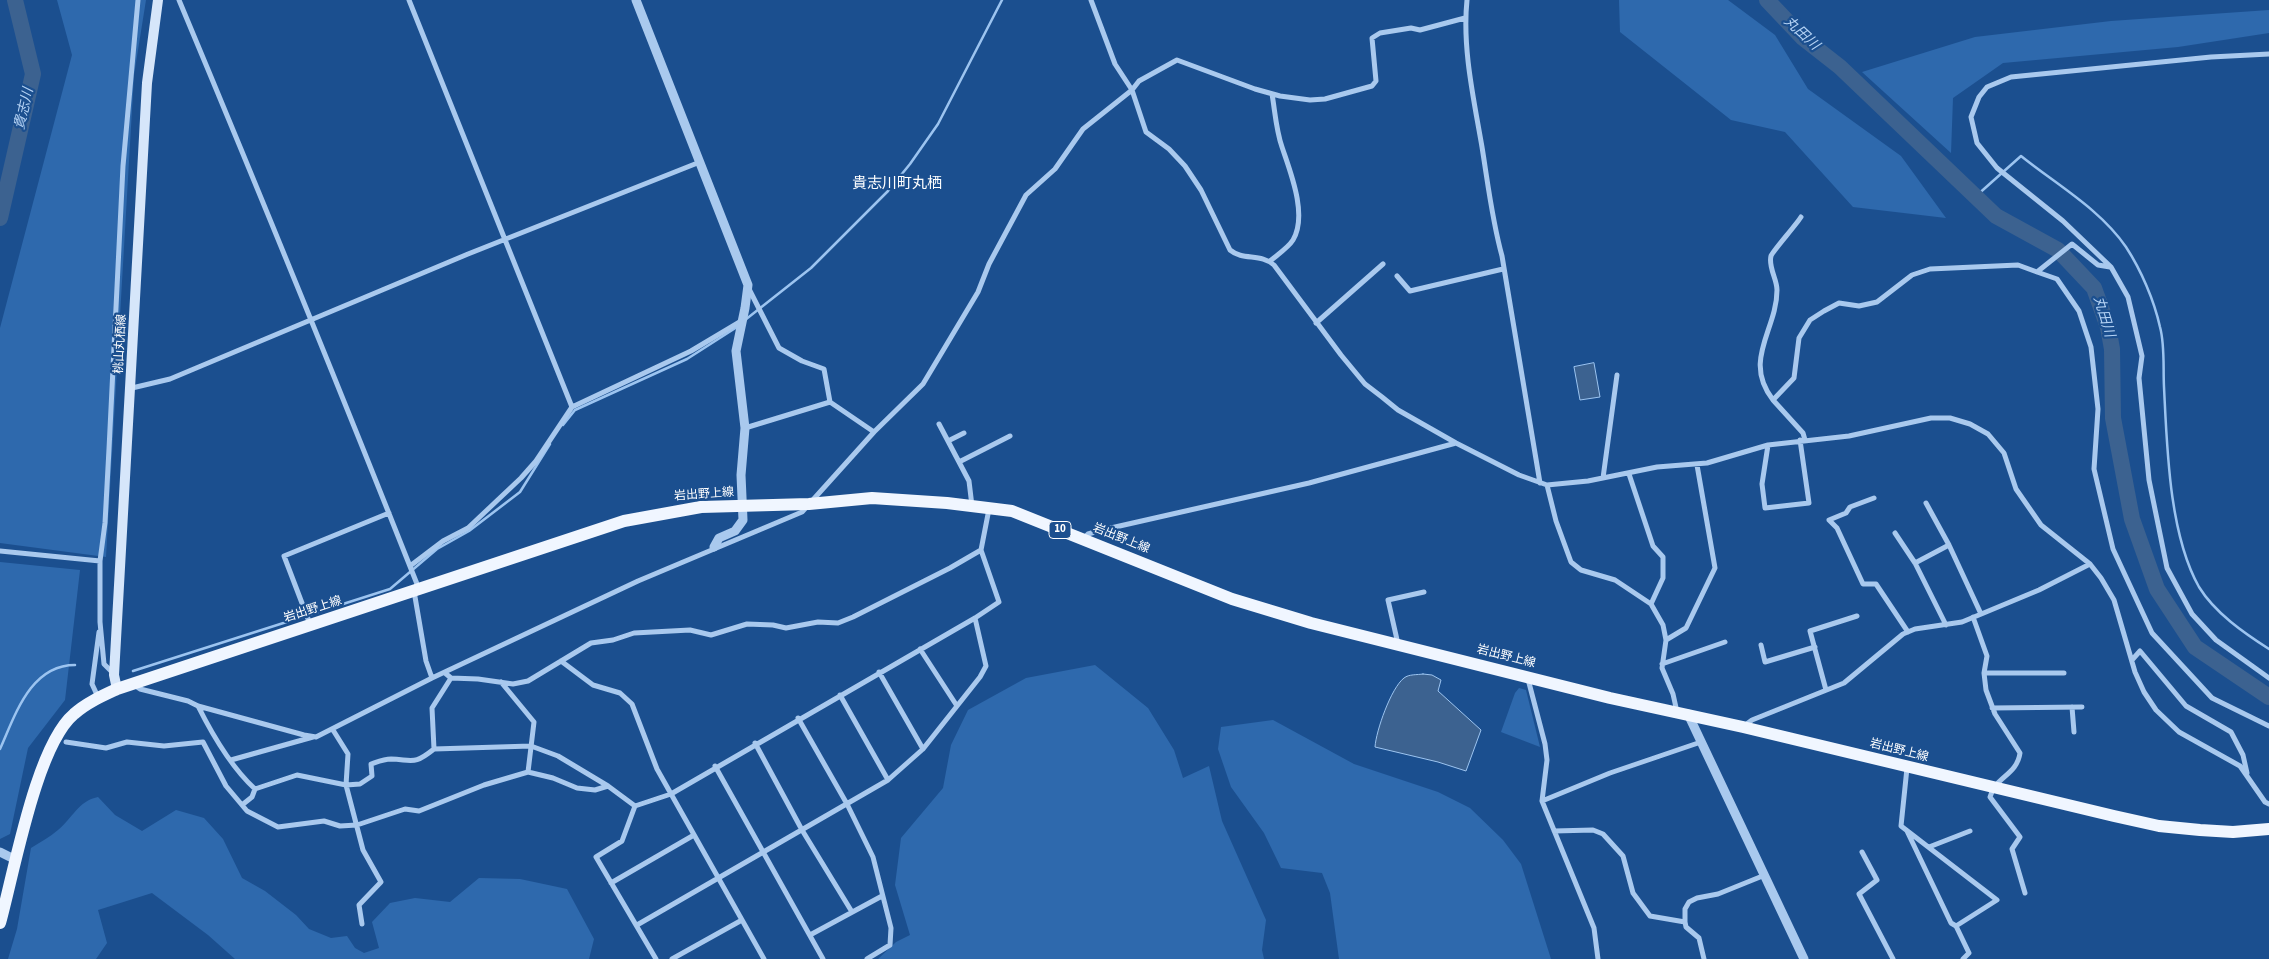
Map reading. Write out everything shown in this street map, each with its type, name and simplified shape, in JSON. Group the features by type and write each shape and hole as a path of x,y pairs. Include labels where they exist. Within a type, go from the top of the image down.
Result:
{"main road":[{"name":"桃山丸栖線","path":"116,689 114,675 132,388 147,83 158,0"},
{"name":"岩出野上線","path":"0,924 41,773 57,733 73,714 116,689 624,521 701,507 810,504 872,498 1012,511 1232,599 1311,623 1610,698 1683,713 1907,768 2159,826 2233,832 2269,829"}],"street":[{"path":"114,675 104,664 100,622 100,561 108,468 123,166 138,0"},
{"path":"179,0 274,225 310,320 410,566 417,590 426,661 432,678"},
{"path":"409,0 572,407"},
{"path":"636,0 748,285 779,348 802,361 824,369 830,402 874,432"},
{"path":"1091,0 1115,64 1132,90 1146,132 1169,149 1185,166 1201,190 1230,250 1237,256 1266,258 1270,261 1365,384 1398,410 1456,443 1519,475 1547,484 1603,478 1657,467 1697,465 1768,445 1849,436 1931,418 1950,418 1970,424 1988,434 2004,453 2016,489 2041,525 2090,564 2102,578 2114,600 2144,692 2156,710 2179,732 2240,766 2265,802 2269,804"},
{"path":"1467,0 1465,18 1475,119 1540,483"},
{"path":"231,760 333,730 432,678 638,581 802,512 874,432 923,384 978,292 989,264 1026,195 1055,169 1084,129 1132,90 1139,81 1177,60 1272,94 1310,100 1325,99 1372,86 1376,81 1372,38 1380,33 1411,28 1420,30 1465,18"},
{"path":"2269,54 2210,57 2011,76 1987,87 1979,97 1972,117 1977,143 1984,153 1997,168 2063,221 2111,267 2128,297 2142,356 2139,378 2149,480 2167,568 2192,614 2216,640 2269,678"},
{"path":"1270,261 1292,240 1298,223 1298,202 1288,159 1282,146 1272,94"},
{"path":"132,388 170,378 504,240 700,162"},
{"path":"1768,445 1762,484 1765,508 1809,503 1803,433 1765,390 1761,378 1760,362 1777,290 1770,260 1771,254 1792,232 1802,217"},
{"path":"2037,272 2072,244 2098,265 2111,267"},
{"path":"1316,323 1384,264"},
{"path":"1773,400 1794,378 1800,338 1810,320 1824,310 1839,303 1859,306 1877,302 1912,275 1930,269 2018,265 2057,279 2079,311 2091,347 2098,409 2094,469 2113,549 2152,633 2212,698 2269,726"},
{"path":"1397,276 1410,291 1503,269"},
{"path":"714,548 718,538 735,531 743,520 741,475 745,428 736,351 748,285"},
{"path":"410,566 443,541 468,528 521,478 536,461 572,407 691,351 743,320"},
{"path":"1603,478 1617,376"},
{"path":"745,428 830,402"},
{"path":"939,424 969,481 972,507"},
{"path":"948,441 964,433"},
{"path":"959,462 1010,436"},
{"path":"1083,539 1088,534 1102,530 1308,483 1456,443"},
{"path":"1666,640 1686,628 1715,568 1697,465"},
{"path":"1628,474 1653,546 1663,557 1663,578 1651,604"},
{"path":"1547,484 1556,521 1571,562 1581,570 1615,580 1651,604 1663,625 1666,640 1662,668 1683,713 1701,742 1804,959"},
{"path":"1874,498 1850,507 1846,513 1828,520 1837,528 1863,584 1876,584 1908,632"},
{"path":"1926,503 1949,545 1982,614"},
{"path":"635,806 671,794 715,766 975,618 998,602 981,550 988,509"},
{"path":"310,625 284,556 389,513"},
{"path":"1895,533 1914,563 1946,625"},
{"path":"1914,563 1949,545"},
{"path":"445,673 451,678 513,684 528,681 591,643 613,640 634,633 690,630 711,635 747,624 773,625 786,628 818,622 838,623 950,568 981,550"},
{"path":"0,551 100,561"},
{"path":"1743,727 1752,720 1844,683 1903,634 1946,625 1982,614 2039,590 2090,564"},
{"path":"1398,645 1388,600 1424,592"},
{"path":"1826,690 1810,631 1857,616"},
{"path":"1973,617 1986,656 1984,673 1986,690 1992,708 2020,753 2018,764 1992,788 1990,797 2020,837 2012,849 2025,893"},
{"path":"637,925 888,780 923,749 980,677 986,666 975,618"},
{"path":"98,698 92,684 100,622"},
{"path":"1662,664 1725,642"},
{"path":"1761,645 1765,662 1814,647"},
{"path":"920,649 957,706"},
{"path":"2132,660 2140,651 2186,706 2231,732 2243,754 2247,776"},
{"path":"561,661 593,685 620,693 632,704 656,769 764,959"},
{"path":"879,672 923,749"},
{"path":"1984,673 2064,673"},
{"path":"1527,676 1545,744 1547,760 1542,801 1594,928 1598,959"},
{"path":"434,749 432,708 451,678"},
{"path":"501,682 534,722 528,772"},
{"path":"132,684 140,688 188,701 198,706 304,735 316,736"},
{"path":"840,694 888,780"},
{"path":"198,706 242,776 255,788"},
{"path":"2072,707 2074,732"},
{"path":"1992,708 2082,707"},
{"path":"798,718 847,804 873,857 891,928 890,944 867,959"},
{"path":"333,730 348,754 346,785 363,850 381,882 359,905 362,924"},
{"path":"66,742 106,748 127,742 164,746 202,742 226,786 247,811 278,826 324,821 340,826 357,825 405,809 419,811 484,785 528,772 553,778 577,788 595,790 608,786"},
{"path":"1542,801 1610,773 1701,742"},
{"path":"755,743 802,830 852,912"},
{"path":"255,788 298,775 346,785 360,784 372,776 371,764 389,759 411,762 423,757 434,749 531,746 558,756 608,786 635,806"},
{"path":"715,766 823,959"},
{"path":"1907,768 1901,826 1998,900 1956,926"},
{"path":"242,805 252,797 255,788"},
{"path":"635,806 622,841 596,857 656,959"},
{"path":"1554,831 1593,830 1603,834 1623,856 1633,893 1650,916 1685,922"},
{"path":"1907,830 1951,923 1956,926 1969,953 1966,959"},
{"path":"1929,847 1970,831"},
{"path":"611,883 694,835"},
{"path":"0,852 16,860"},
{"path":"1862,852 1877,880 1859,894 1893,959"},
{"path":"1704,959 1699,938 1686,927 1685,908 1689,902 1697,898 1718,894 1765,875"},
{"path":"810,935 882,896"},
{"path":"672,959 742,920"}],"shaded area":[{"path":"57,0 146,0 134,75 106,557 0,543 0,328 72,55"},
{"path":"1619,0 1728,0 1775,35 1808,89 1901,156 1946,218 1853,207 1785,132 1731,120 1620,32"},
{"path":"2269,10 2269,33 2178,47 2003,63 1953,98 1951,153 1862,72 1975,37 2111,21"},
{"path":"1594,363 1600,397 1580,400 1574,367"},
{"path":"0,562 80,570 65,700 28,748 10,834 0,839"},
{"path":"1095,665 1148,708 1174,750 1183,778 1209,766 1222,821 1266,920 1262,950 1264,959 878,959 896,942 910,935 895,885 901,838 943,788 951,745 968,710 1026,678"},
{"path":"1432,675 1441,680 1438,691 1481,730 1466,771 1438,762 1375,747 1385,710 1399,683 1408,676"},
{"path":"1519,688 1526,690 1540,747 1501,732 1515,693"},
{"path":"1273,720 1354,764 1438,792 1470,808 1503,840 1521,864 1551,959 1339,959 1330,893 1322,873 1281,868 1264,833 1231,787 1218,749 1221,727"},
{"path":"98,797 115,815 142,831 176,810 204,818 223,839 242,878 265,891 296,915 309,929 331,938 347,936 355,948 364,953 379,948 372,922 390,903 415,898 450,902 479,878 520,879 567,889 594,939 589,959 235,959 208,935 152,893 98,910 107,943 96,959 8,959 17,929 31,848 58,830 85,802"}],"waterway":[{"name":"貴志川","path":"0,218 33,74 15,0"},
{"path":"745,320 811,268 888,191 910,164 938,124 1002,0"},
{"name":"丸田川","path":"1767,0 1803,38 1840,67 1996,216 2058,250 2094,288 2108,327 2112,349 2113,418 2132,519 2157,589 2195,647 2269,697"},
{"path":"1975,197 2021,156 2091,209 2116,233 2126,247 2137,265 2146,286 2162,334 2171,490 2181,542 2189,566 2199,587 2213,605 2240,629 2269,649"},
{"path":"563,425 575,410 687,359 737,327"},
{"path":"133,671 390,589 437,549 469,531 520,492 550,444"},
{"path":"0,749 18,708 35,683 46,673 59,667 75,665"}],"district":[{"name":"貴志川町丸栖","path":"897,185"}]}
